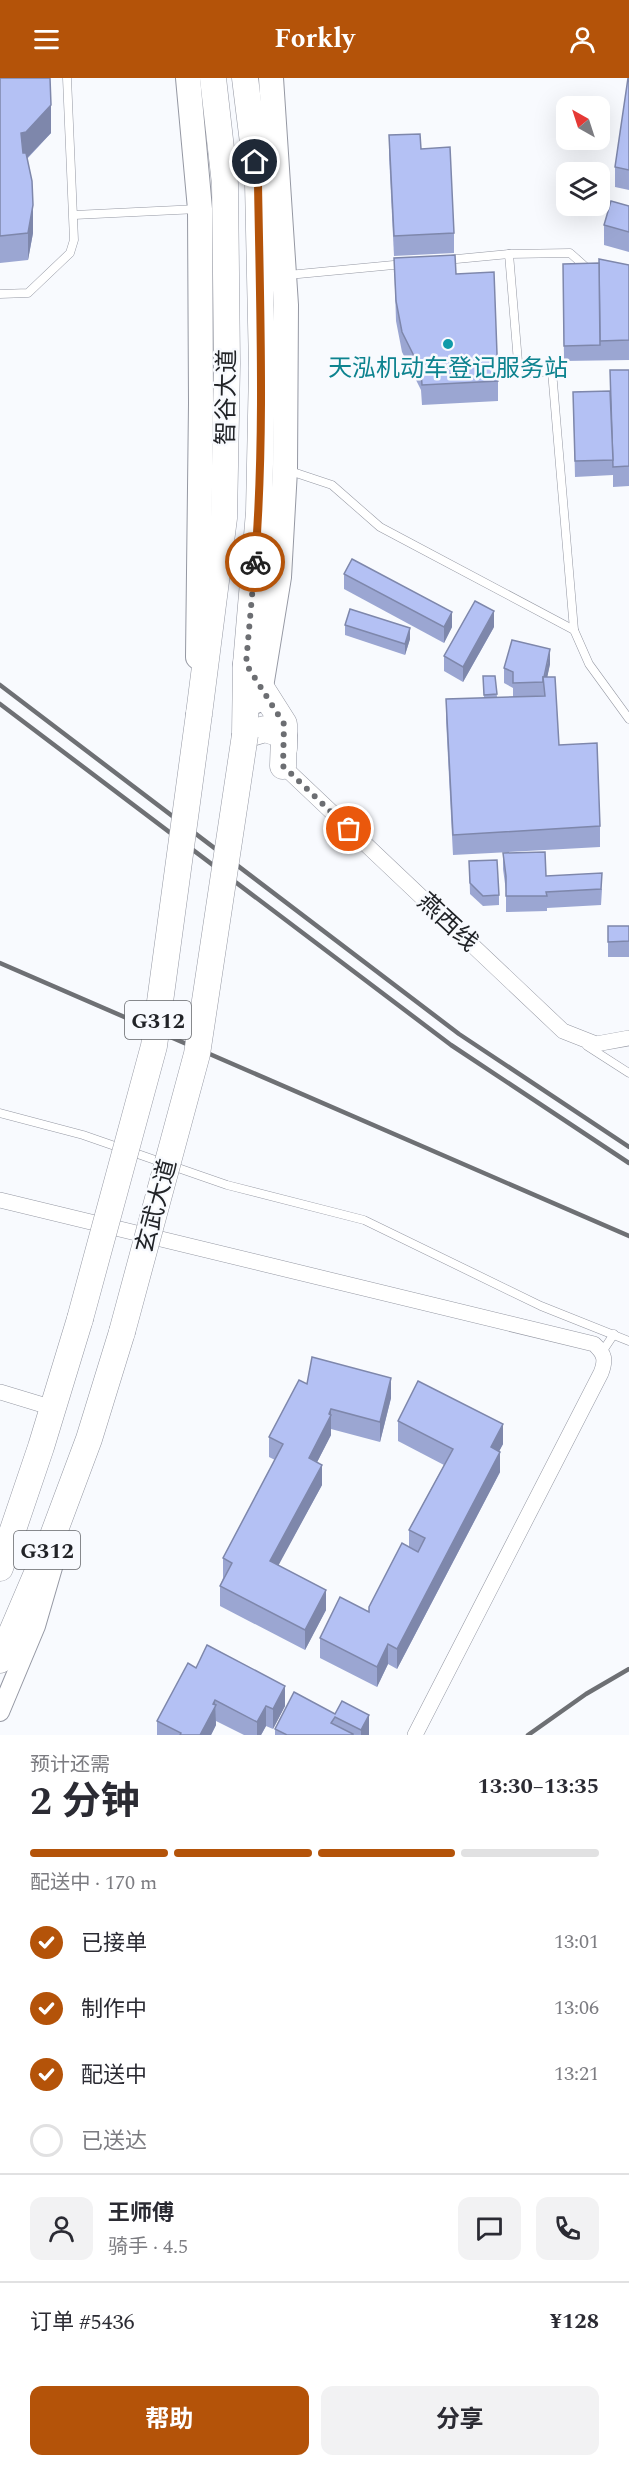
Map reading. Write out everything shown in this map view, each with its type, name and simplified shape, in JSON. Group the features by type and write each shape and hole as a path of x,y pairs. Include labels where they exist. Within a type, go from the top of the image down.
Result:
{"highway":[{"name":"智谷大道","path":"199,714 224,518 227,363 225,184 213,78"},
{"name":"智谷大道","path":"245,78 258,183 262,368 259,512 246,664 245,735"},
{"path":"246,664 284,724 283,766"},
{"name":"玄武大道","path":"0,1568 42,1447 80,1319 154,1046 199,714"},
{"path":"245,735 265,729 284,735 283,766"},
{"name":"玄武大道","path":"0,1660 52,1538 89,1439 122,1332 197,1054 245,735"}],"main road":[{"path":"188,78 200,209 201,403 197,610 199,714"},
{"path":"245,735 261,687 279,577 285,470 284,275 271,78"}],"street":[{"name":"燕西线","path":"283,766 563,1031 596,1044 629,1038"},
{"path":"0,1200 594,1344 603,1352 605,1362 601,1373 416,1735"},
{"path":"0,1392 53,1408"},
{"path":"0,1712 36,1626 89,1439"},
{"path":"0,1538 42,1447"}],"lane":[{"path":"0,294 28,293 70,253 74,240 66,78"},
{"path":"74,215 200,209"},
{"path":"438,261 509,254 570,253 588,269 599,272"},
{"path":"509,254 519,374 552,371 574,630 589,664 629,719"},
{"path":"284,275 414,263"},
{"path":"285,470 332,485 380,527 574,630"},
{"path":"563,1031 629,1073"},
{"path":"0,1113 83,1135 227,1185 363,1220 541,1306 629,1341"},
{"path":"603,1352 614,1334"}],"building":[{"path":"0,78 50,78 51,105 26,132 21,133 23,153 26,153 32,181 33,205 28,233 0,236"},
{"path":"629,78 629,170 615,167"},
{"path":"420,134 421,149 450,147 454,233 394,236 389,135"},
{"path":"611,201 629,206 629,232 604,225 607,216 610,216"},
{"name":"天泓机动车登记服务站","path":"455,255 456,274 494,272 498,381 422,385 421,370 402,332 396,301 394,258"},
{"path":"599,259 629,265 629,340 600,341"},
{"path":"599,263 600,345 564,346 563,264"},
{"path":"610,370 629,370 629,466 613,467"},
{"path":"610,391 613,460 575,461 573,392"},
{"path":"352,559 452,612 444,627 344,574"},
{"path":"475,601 494,611 463,667 444,656"},
{"path":"350,609 410,628 405,644 345,625"},
{"path":"512,640 550,649 543,682 513,683 513,672 504,668"},
{"path":"483,676 495,676 497,694 484,695"},
{"path":"543,677 555,677 559,745 597,743 600,826 453,835 446,699 545,696"},
{"path":"545,852 546,876 602,873 601,889 546,892 547,896 506,896 503,853"},
{"path":"497,860 499,895 483,896 470,883 469,861"},
{"path":"608,926 629,926 629,941 608,942"},
{"path":"312,1357 391,1378 380,1422 331,1409 329,1414 331,1415 309,1458 322,1465 270,1561 326,1590 305,1630 220,1586 232,1563 223,1558 283,1444 269,1437 299,1380 307,1384"},
{"path":"418,1381 503,1424 491,1447 500,1452 397,1649 388,1644 377,1667 320,1638 340,1597 369,1612 369,1607 402,1543 418,1552 425,1538 409,1530 453,1449 398,1421"},
{"path":"207,1645 285,1686 273,1709 266,1706 257,1722 215,1700 213,1704 216,1705 200,1735 180,1735 181,1733 157,1721 188,1663 196,1668"},
{"path":"294,1692 335,1714 342,1701 369,1715 361,1730 335,1717 331,1723 353,1735 287,1735 275,1729"}],"railway":[{"path":"0,685 459,1034 629,1147"},
{"path":"0,704 451,1045 629,1163"},
{"path":"0,963 629,1236"},
{"path":"528,1735 586,1694 629,1669"}],"way so far":[{"path":"255,562 246,664 284,724 283,766 349,829"}],"place":[{"name":"天泓机动车登记服务站","path":"448,344"}],"route":[{"path":"255,162 258,183 262,368 259,512 255,562"}]}
